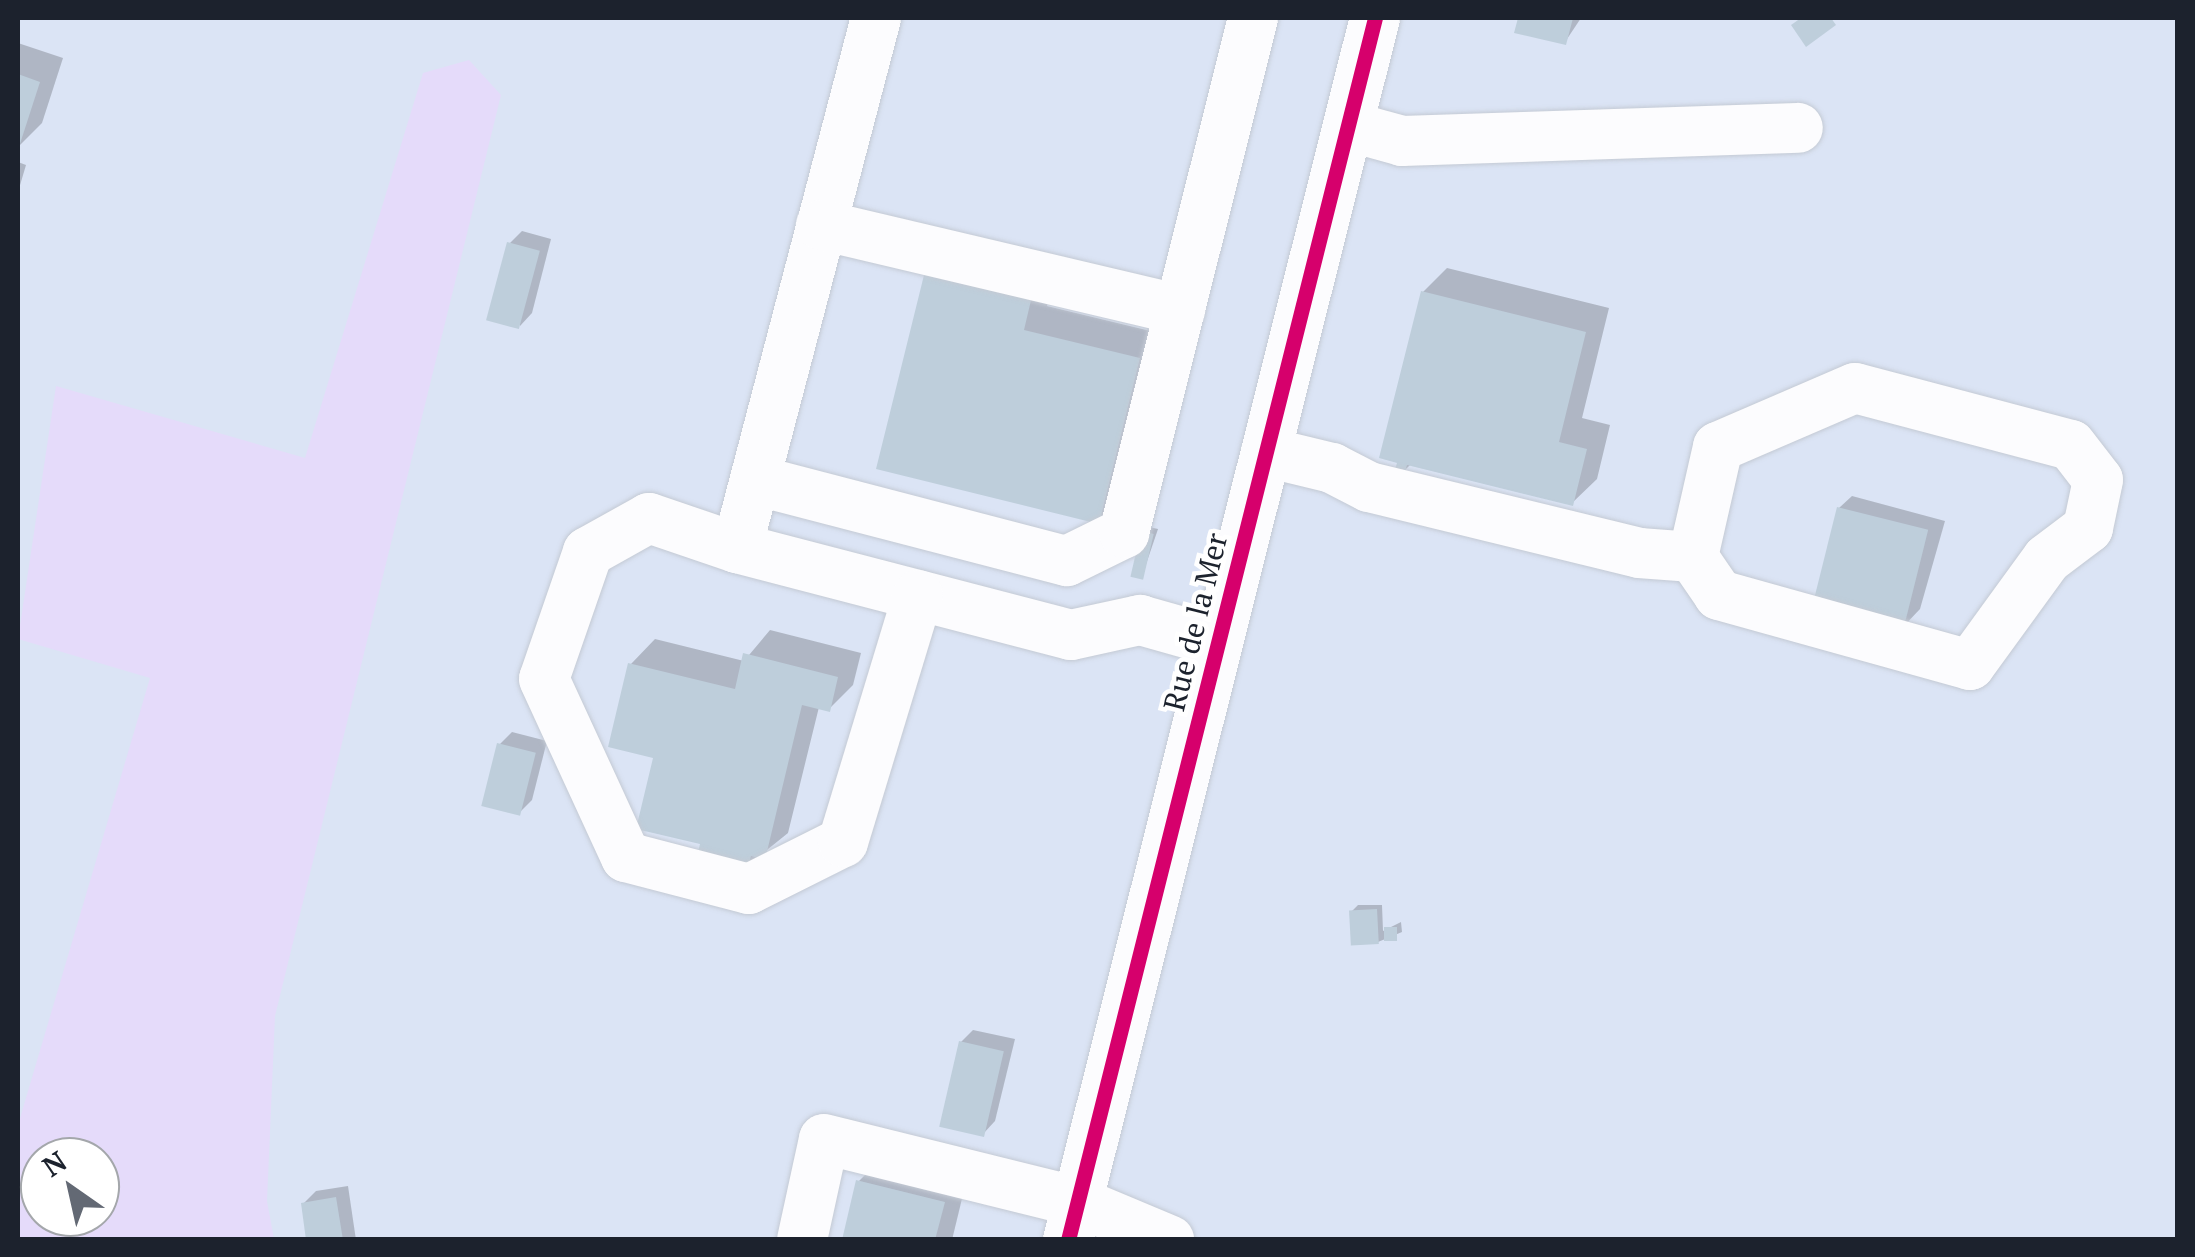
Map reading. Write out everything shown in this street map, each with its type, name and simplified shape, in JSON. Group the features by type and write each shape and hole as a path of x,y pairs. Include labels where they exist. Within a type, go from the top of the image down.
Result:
{"street":[{"path":"737,548 876,18"},
{"path":"754,480 1068,560 1124,533 1253,18"},
{"name":"Rue de la Mer","path":"1073,1221 1374,18"},
{"path":"1348,126 1402,141 1798,128"},
{"path":"822,225 1180,310"},
{"path":"1266,452 1332,468 1369,487 1601,544 1694,556 1719,595 1970,664 2047,559 2088,528 2098,480 2071,445 1855,388 1718,447 1694,556"},
{"path":"918,595 842,842 749,888 626,857 544,679 588,552 649,518 737,548 918,595 1070,635 1140,620 1218,642"},
{"path":"802,1240 824,1139 1073,1221 1169,1240"}],"shaded area":[{"path":"18,18 2177,18 2177,1239 18,1239"},
{"path":"469,60 501,95 275,1016 267,1201 274,1239 18,1239 18,1125 150,678 18,639 56,386 305,458 423,73"}],"building":[{"path":"1518,18 1573,18 1566,45 1514,33"},
{"path":"1801,18 1831,18 1836,25 1806,47 1791,25"},
{"path":"18,74 40,82 18,150"},
{"path":"507,242 540,251 519,329 486,320"},
{"path":"925,271 1032,296 1024,330 1140,358 1099,524 876,469"},
{"path":"1421,291 1586,332 1559,442 1587,449 1573,506 1407,465 1404,474 1394,472 1397,463 1379,458"},
{"path":"1837,507 1928,530 1903,631 1812,608"},
{"path":"1141,531 1154,534 1143,580 1130,577"},
{"path":"743,653 838,677 830,712 802,705 765,860 751,856 747,869 697,857 700,844 636,829 653,758 608,747 628,663 735,689"},
{"path":"497,743 536,753 520,816 481,806"},
{"path":"1377,909 1379,944 1351,945 1349,910"},
{"path":"1384,927 1397,927 1397,941 1384,941"},
{"path":"959,1041 1004,1051 984,1137 939,1127"},
{"path":"856,1180 945,1202 935,1240 842,1240"},
{"path":"336,1197 343,1240 306,1240 301,1203"}],"cycle path":[{"path":"1068,1240 1375,18"}]}
